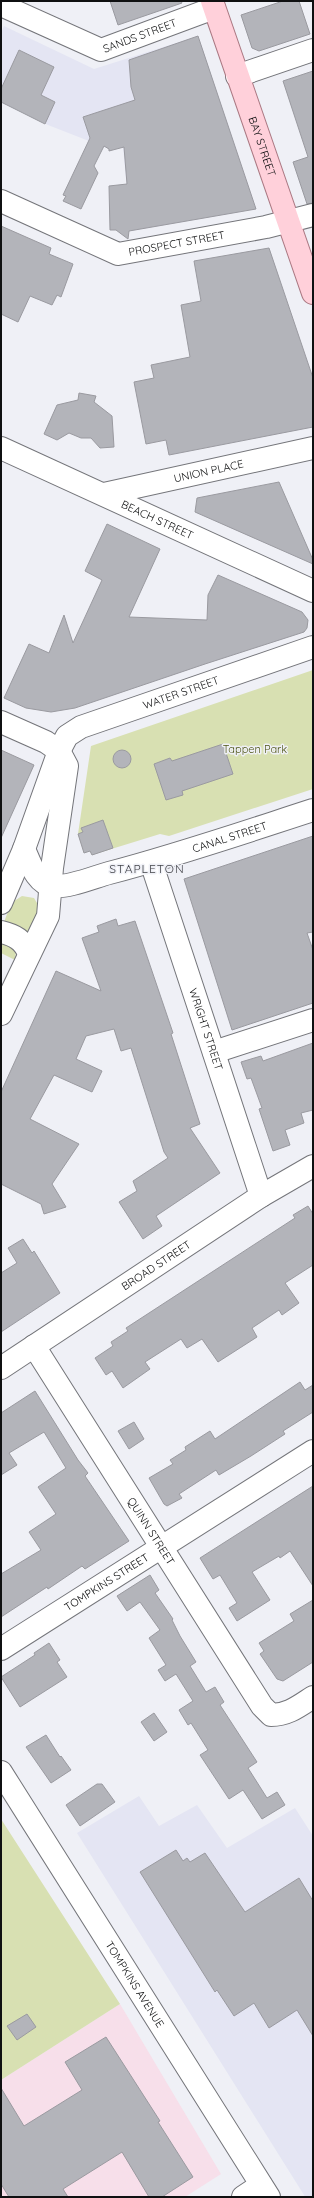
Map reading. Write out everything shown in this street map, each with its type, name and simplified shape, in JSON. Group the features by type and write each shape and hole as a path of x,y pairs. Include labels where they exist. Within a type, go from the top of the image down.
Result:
{"main road":[{"name":"BAY STREET","path":"213,5 313,293"}],"street":[{"name":"SANDS STREET","path":"1,5 101,50 213,5"},
{"path":"237,76 313,50"},
{"name":"PROSPECT STREET","path":"1,201 118,254 288,223 313,215"},
{"name":"BEACH STREET","path":"1,448 313,591"},
{"name":"UNION PLACE","path":"104,494 313,448"},
{"name":"WATER STREET","path":"59,751 67,736 81,727 313,647"},
{"path":"1,722 46,742 59,751 67,766 52,868 52,886 48,916 1,1014"},
{"path":"1,903 24,849 59,751"},
{"name":"CANAL STREET","path":"52,886 74,883 151,862 313,810"},
{"path":"24,849 34,872 42,881 52,886"},
{"name":"WRIGHT STREET","path":"151,862 261,1196"},
{"path":"1,932 19,938 26,946 29,954"},
{"path":"214,1052 313,1020"},
{"name":"BROAD STREET","path":"1,1368 261,1196 313,1166"},
{"name":"QUINN STREET","path":"34,1346 262,1706 271,1715 287,1713 313,1697"},
{"name":"TOMPKINS STREET","path":"1,1649 161,1546 313,1451"},
{"name":"TOMPKINS AVENUE","path":"1,1772 265,2191"},
{"path":"243,2197 265,2191"}],"shaded area":[{"path":"4,26 94,69 198,36 256,209 131,231 123,147 112,150 48,125 1,102 3,85 1,84 1,33"},
{"path":"139,1796 159,1826 197,1805 227,1848 295,1808 313,1836 313,2197 305,2197 77,1833"},
{"path":"120,2004 221,2174 185,2197 1,2197 1,2080"}],"green space":[{"name":"Tappen Park","path":"313,670 313,789 169,836 160,834 92,855 90,851 84,853 78,834 91,746"},
{"path":"22,896 34,898 40,908 30,934 3,925 11,903"},
{"path":"1,945 10,945 16,952 15,960 1,953"},
{"path":"1,1819 120,2004 1,2080"}],"building":[{"path":"110,1 181,1 182,3 118,25"},
{"path":"283,1 299,1 310,34 259,51 252,48 241,15"},
{"path":"198,36 256,209 129,231 128,239 116,230 110,230 109,186 127,184 124,147 109,151 109,149 104,146 94,166 98,173 81,209 63,201 66,196 63,195 90,138 83,117 135,100 131,87 129,60"},
{"path":"19,50 54,67 41,95 55,102 45,124 1,102 1,89"},
{"path":"313,71 313,203 307,204 293,162 308,157 283,81"},
{"path":"1,226 51,248 49,254 73,264 61,297 57,295 52,305 30,296 18,322 1,314"},
{"path":"269,248 313,378 313,427 169,455 166,440 146,444 134,382 154,378 151,365 190,357 181,305 201,301 194,261"},
{"path":"79,393 96,396 94,402 112,416 114,447 100,448 91,438 81,438 69,433 57,440 44,434 57,405 78,400"},
{"path":"279,482 313,560 313,564 195,512 197,498"},
{"path":"107,524 160,549 129,617 207,620 208,595 218,575 302,612 308,620 307,628 304,632 75,708 51,712 26,708 4,698 29,644 49,653 64,615 73,643 102,580 85,571"},
{"path":"223,744 233,774 182,791 183,795 166,800 154,764 170,758 172,761"},
{"path":"1,750 34,765 1,838"},
{"path":"118,750 126,750 131,755 129,766 126,768 118,768 113,763 113,755"},
{"path":"103,820 113,848 92,855 90,851 84,853 78,834 83,832 81,828"},
{"path":"313,836 313,932 307,933 313,950 313,1003 232,1030 184,879"},
{"path":"116,919 118,926 135,921 173,1033 171,1034 200,1124 190,1128 220,1173 156,1216 162,1226 143,1239 119,1202 137,1191 133,1181 168,1158 164,1152 131,1048 121,1051 114,1029 86,1036 76,1059 102,1071 92,1092 54,1075 30,1119 79,1144 52,1184 66,1207 44,1214 41,1204 1,1184 1,1092 56,971 101,991 82,938 99,932 97,926"},
{"path":"313,1043 313,1110 301,1113 304,1123 285,1130 290,1145 273,1151 259,1109 262,1108 251,1078 247,1079 241,1062 261,1056 263,1061"},
{"path":"308,1206 313,1214 313,1265 285,1283 299,1303 282,1315 279,1310 252,1328 257,1337 218,1362 202,1339 187,1348 181,1339 145,1362 150,1369 123,1388 112,1371 106,1375 95,1358 113,1346 111,1342 128,1331 126,1328 295,1218 293,1215"},
{"path":"23,1239 32,1253 34,1251 60,1293 1,1332 1,1273 17,1263 8,1248"},
{"path":"300,1382 305,1390 313,1385 313,1412 283,1431 285,1434 251,1456 219,1475 216,1470 179,1494 182,1498 167,1506 164,1504 149,1478 173,1464 170,1460 186,1450 185,1447 210,1431 215,1439"},
{"path":"35,1391 78,1460 88,1473 85,1476 129,1541 85,1569 82,1566 48,1589 47,1587 1,1617 1,1574 41,1550 29,1532 56,1514 38,1487 66,1468 44,1432 9,1453 17,1465 1,1475 1,1413"},
{"path":"134,1422 144,1439 129,1449 118,1431"},
{"path":"313,1486 313,1586 290,1551 280,1558 279,1556 252,1572 270,1600 237,1621 229,1608 237,1603 220,1575 213,1579 200,1558"},
{"path":"150,1575 159,1590 155,1593 173,1619 172,1620 180,1636 196,1662 190,1666 206,1692 215,1687 224,1702 220,1705 257,1762 248,1768 267,1798 277,1792 285,1805 262,1819 243,1790 229,1799 200,1755 208,1750 191,1723 188,1725 179,1710 193,1701 176,1674 165,1681 158,1670 166,1665 149,1638 160,1630 140,1602 127,1611 117,1596"},
{"path":"313,1600 313,1662 283,1681 277,1679 260,1654 264,1651 259,1643 294,1621 290,1614"},
{"path":"49,1643 60,1660 57,1662 67,1677 20,1707 1,1677 35,1655 34,1653"},
{"path":"154,1713 167,1732 154,1741 141,1722"},
{"path":"46,1735 60,1757 61,1756 71,1770 51,1783 26,1747"},
{"path":"97,1784 102,1784 115,1802 80,1826 66,1805"},
{"path":"176,1850 183,1861 187,1858 190,1862 205,1853 245,1912 299,1878 313,1901 313,2036 297,2010 269,2028 254,2003 234,2016 217,1990 215,1992 140,1872"},
{"path":"27,2014 36,2027 17,2040 7,2026"},
{"path":"106,2037 160,2121 158,2122 193,2177 162,2197 149,2197 122,2152 63,2189 68,2197 9,2197 1,2184 1,2088 24,2126 82,2090 65,2062"}],"district":[{"name":"STAPLETON","path":"147,868"}]}
